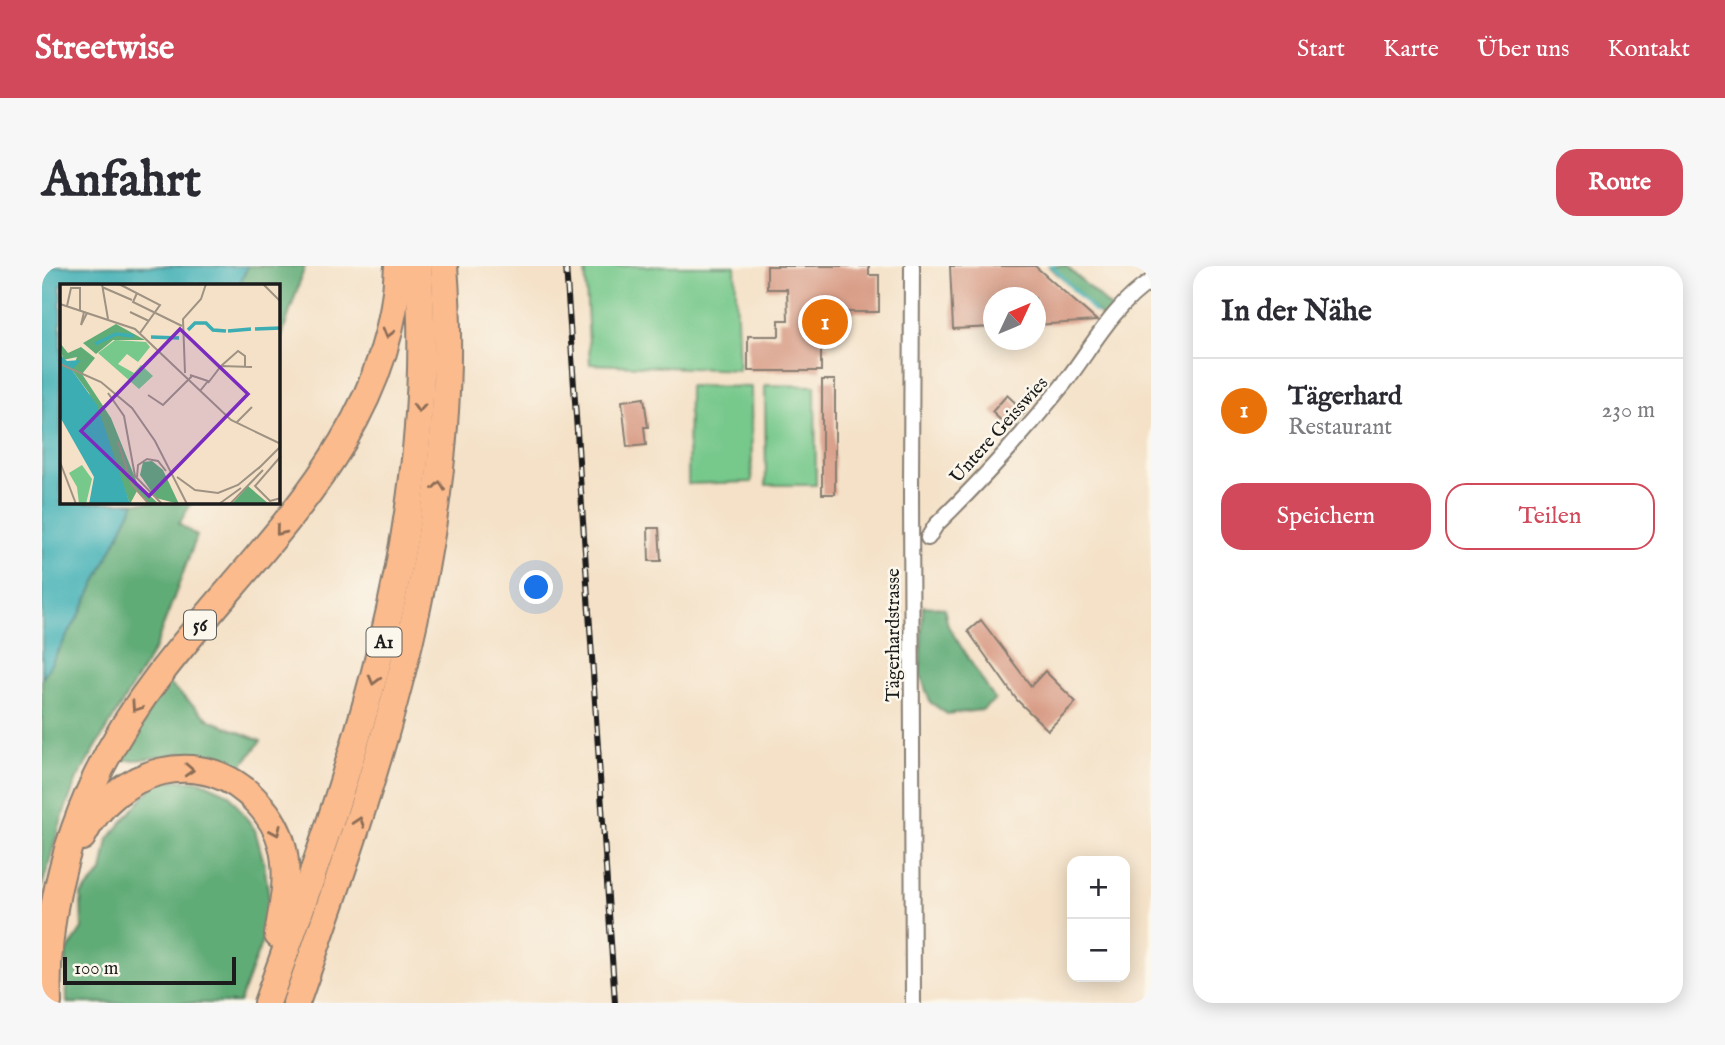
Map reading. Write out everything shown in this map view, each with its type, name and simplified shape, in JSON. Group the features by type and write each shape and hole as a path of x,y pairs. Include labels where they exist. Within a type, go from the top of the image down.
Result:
{"highway":[{"name":"56","path":"48,1003 49,948 58,883 78,818 96,774 129,717 159,674 295,513 347,436 370,389 385,346 395,304 398,266"},
{"name":"A1","path":"268,1002 348,768 377,670 393,600 408,518 417,437 421,365 418,266"},
{"name":"A1","path":"296,1003 386,736 429,554 440,480 446,397 444,266"},
{"path":"54,1003 56,949 62,900 84,833 105,804 133,781 161,771 186,769 212,773 242,788 266,811 281,843 286,883 268,1002"},
{"path":"312,1003 317,943"}],"street":[{"name":"Tägerhardstrasse","path":"912,266 913,1003"},
{"name":"Untere Geisswies","path":"928,538 936,525 1015,443 1127,299 1151,281"}],"green space":[{"path":"248,266 305,266 280,342 280,284 239,284"},
{"path":"585,266 735,266 739,370 590,364"},
{"path":"1049,266 1066,266 1112,309 1106,321"},
{"path":"765,385 815,386 816,485 766,485"},
{"path":"689,386 751,387 752,482 688,484"},
{"path":"134,504 191,504 179,524 197,536 155,648 77,779 63,815 42,887 42,679 81,612"},
{"path":"923,606 944,608 948,626 995,700 982,710 947,714 930,702 920,673"},
{"path":"167,682 210,720 261,741 239,769 197,753 137,760 118,759"},
{"path":"165,780 200,781 229,794 255,830 264,863 270,903 264,936 239,1003 67,1003 66,953 82,929 81,895 102,872 108,839 149,790"}],"water":[{"path":"42,266 248,266 239,284 60,284 60,504 134,504 81,612 42,679"}],"building":[{"path":"767,266 869,266 869,275 879,275 879,312 821,312 821,341 830,348 821,351 821,371 748,371 748,336 779,336 779,320 788,320 787,289 767,289"},
{"path":"950,266 1035,266 1097,321 1046,324 1046,287 983,287 983,328 953,329"},
{"path":"822,380 835,380 835,494 822,494"},
{"path":"1007,395 1025,412 1010,429 992,412"},
{"path":"644,398 648,427 644,427 646,445 627,447 622,401"},
{"path":"648,528 659,528 661,561 649,561"},
{"path":"981,620 1031,686 1045,671 1076,702 1048,730 1017,700 968,631"}],"waterway":[{"path":"1052,266 1095,312"}],"railway":[{"path":"566,266 615,1003"}],"place":[{"name":"Tägerhard","path":"825,322"}]}
